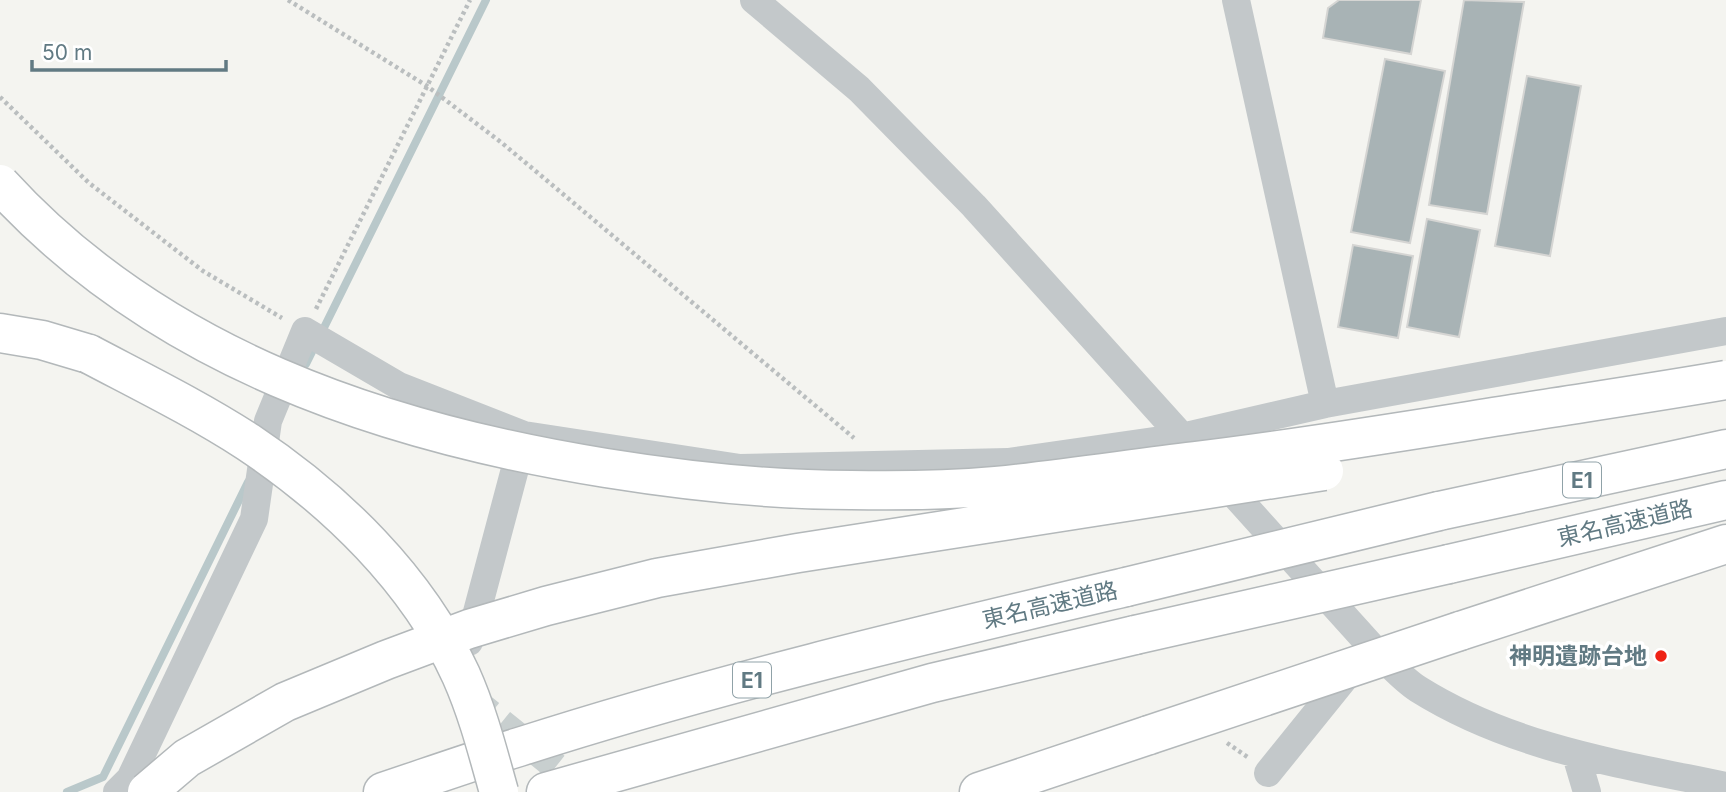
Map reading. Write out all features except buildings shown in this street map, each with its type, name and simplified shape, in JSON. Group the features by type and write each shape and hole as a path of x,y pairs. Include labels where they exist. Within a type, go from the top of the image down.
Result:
{"highway":[{"path":"0,184 26,212 108,281 143,306 224,354 280,378 373,415 464,441 548,459 720,484 851,491 992,486 1294,449 1724,380"},
{"path":"0,332 42,340 89,354 235,435 300,480 355,530 402,579 433,623 461,675 484,736 499,792"},
{"path":"147,792 187,758 285,702 445,638 546,606 657,578 797,553 1337,468 1724,380"},
{"name":"東名高速道路","path":"383,792 521,746 926,635 1439,511 1726,449"},
{"name":"東名高速道路","path":"546,792 932,683 1726,500"},
{"path":"979,792 1726,544"},
{"path":"1023,792 1149,734"}],"street":[{"path":"754,0 859,89 974,206 1371,646 1416,687 1481,723 1576,755 1726,786"},
{"path":"1236,0 1325,404"},
{"path":"117,792 130,779 254,519 268,421 305,331 399,386 524,435 740,468 1008,462 1181,438 1325,404 1726,331"},
{"path":"468,681 467,647 524,435"},
{"path":"1268,773 1371,646"},
{"path":"1576,755 1587,792"}],"path":[{"path":"288,0 427,86 502,143 886,465"},
{"path":"0,97 89,183 193,263 305,331 470,0"},
{"path":"1221,738 1268,773"}],"waterway":[{"path":"306,364 486,0"},
{"path":"67,792 103,777 248,482"}],"tunnel":[{"path":"473,693 478,704 587,792"}],"place":[{"name":"神明遺跡台地","path":"1661,656"}]}
